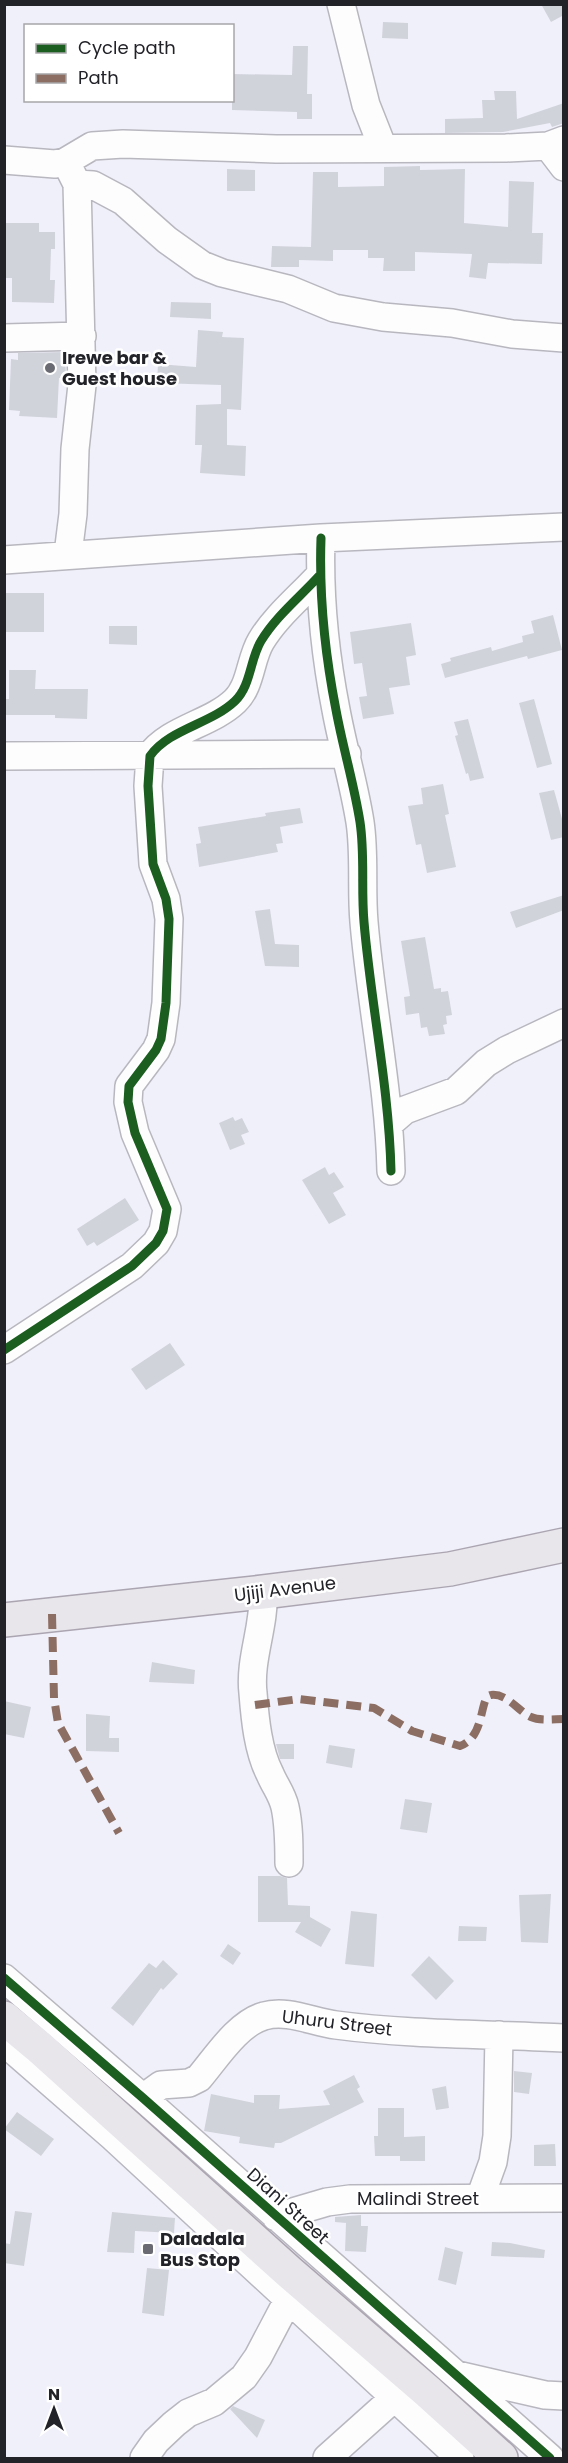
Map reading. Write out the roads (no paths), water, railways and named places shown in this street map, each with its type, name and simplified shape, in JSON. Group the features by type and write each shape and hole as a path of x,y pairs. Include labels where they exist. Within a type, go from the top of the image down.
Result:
{"main road":[{"name":"Ujiji Avenue","path":"4,1620 450,1569 564,1545"},
{"path":"4,2018 501,2458"}],"street":[{"path":"342,5 366,105 383,148"},
{"path":"68,554 82,385 82,336 71,173 92,146 123,144 276,149 514,148 558,151"},
{"path":"4,160 55,164 123,201 167,240 202,265 222,273 288,290 334,308 383,318 564,338"},
{"path":"4,338 82,336"},
{"path":"4,560 321,538 564,527"},
{"path":"321,538 319,576 336,712 347,754 360,824 363,920 380,1066 390,1124 391,1171"},
{"path":"4,1350 139,1261 156,1243 166,1218 164,1197 135,1133 128,1102 129,1086 161,1040 166,1003 169,919 166,899 153,864 148,786 150,756 166,742 227,708 238,699 252,669 259,644 273,623 319,576"},
{"path":"4,756 347,754"},
{"path":"390,1124 405,1110 456,1091 486,1063 507,1050 564,1023"},
{"path":"263,1592 264,1610 253,1663 252,1691 262,1753 270,1774 280,1790 285,1808 289,1863"},
{"name":"Diani Street","path":"4,1978 550,2458"},
{"name":"Uhuru Street","path":"143,2098 161,2085 189,2083 199,2078 246,2023 265,2015 287,2014 334,2024 413,2031 564,2038"},
{"path":"480,2198 493,2162 497,2136 499,2035"},
{"path":"4,2042 113,2137 460,2458"},
{"name":"Malindi Street","path":"276,2217 327,2202 350,2199 564,2198"},
{"path":"144,2458 156,2441 174,2424 188,2413 214,2402 244,2377 258,2357 288,2300"},
{"path":"455,2375 545,2395 564,2396"},
{"path":"327,2458 394,2398"}],"place":[{"name":"Irewe bar & Guest house","path":"50,368"},
{"name":"Daladala Bus Stop","path":"148,2249"}]}
